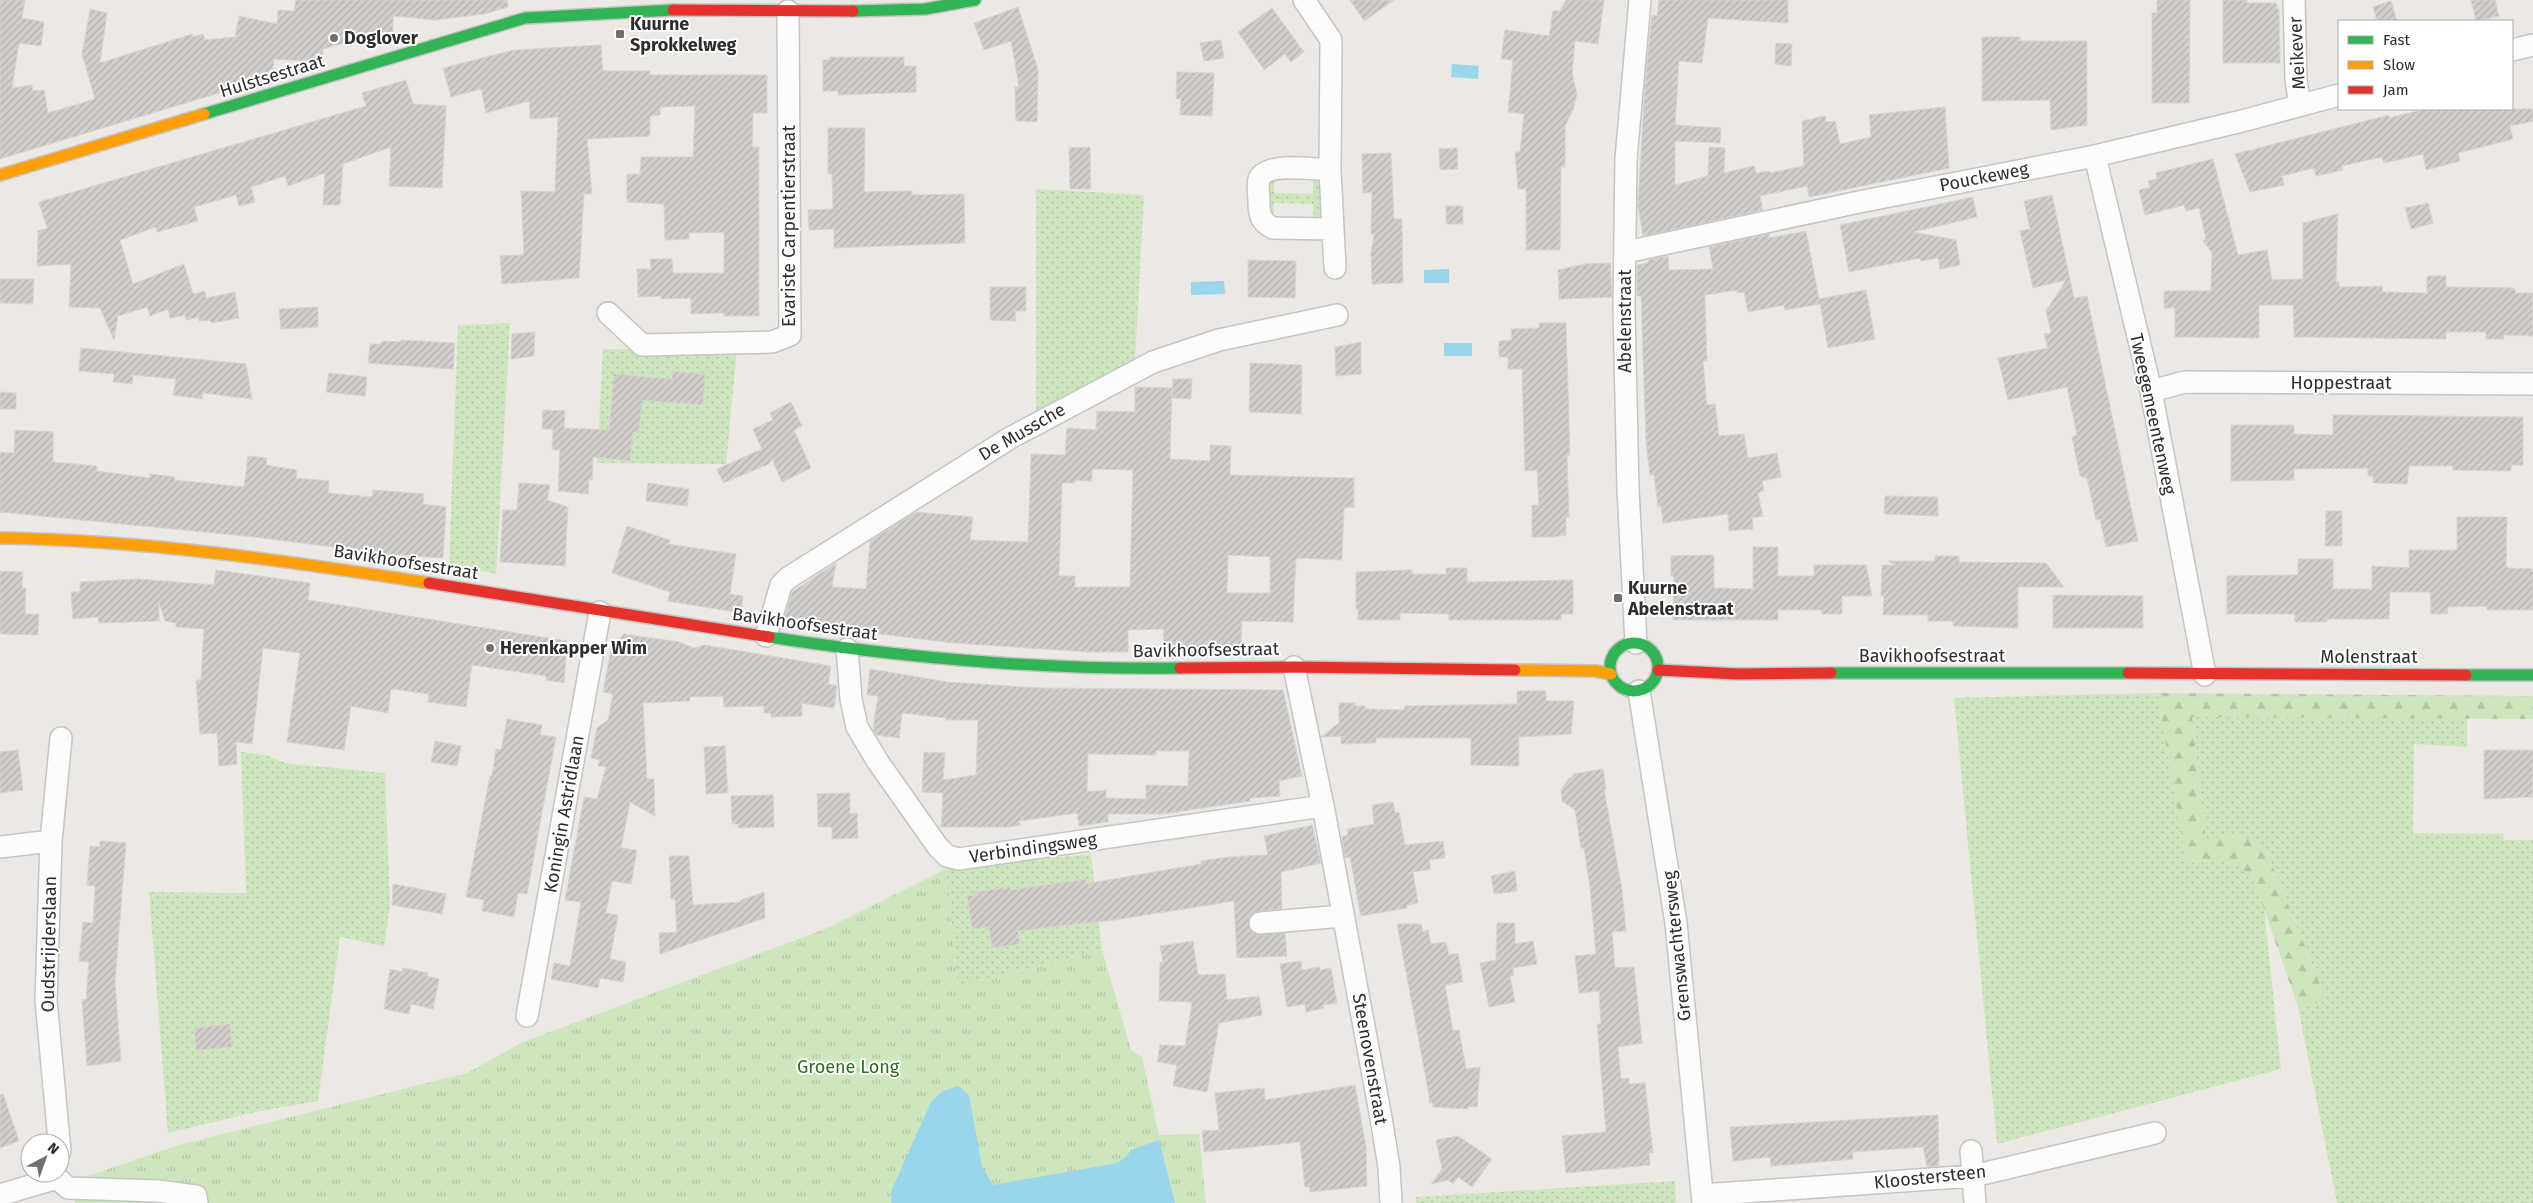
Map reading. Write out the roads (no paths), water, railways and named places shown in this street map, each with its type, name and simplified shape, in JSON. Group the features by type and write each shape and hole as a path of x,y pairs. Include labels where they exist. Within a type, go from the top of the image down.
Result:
{"street":[{"name":"Hulstsestraat","path":"0,175 525,18 563,14 725,5 788,11 925,10 975,0"},
{"path":"1304,0 1331,40 1330,170 1335,268"},
{"name":"Abelenstraat","path":"1636,643 1627,461 1624,308 1626,159 1634,44 1640,0"},
{"name":"Meikever","path":"2294,0 2296,80 2300,105"},
{"name":"Evariste Carpentierstraat","path":"608,313 642,345 772,342 790,335 788,11"},
{"path":"2513,50 2533,45"},
{"name":"Pouckeweg","path":"1626,252 1859,202 2095,156 2338,95"},
{"name":"Tweegemeentenweg","path":"2095,156 2151,392 2205,674"},
{"path":"1330,170 1275,168 1265,172 1259,180 1259,216 1266,224 1273,228 1332,229"},
{"name":"De Mussche","path":"766,636 780,585 788,578 956,470 1049,416 1153,362 1219,340 1337,315"},
{"name":"Hoppestraat","path":"2151,392 2184,382 2533,384"},
{"name":"Bavikhoofsestraat","path":"0,538 78,540 267,558 847,650 951,661 1124,669 1294,666 1595,670 1612,674"},
{"name":"Koningin Astridlaan","path":"527,1016 600,612"},
{"path":"1636,643 1645,646 1653,652 1658,660 1658,670 1655,680 1648,687 1639,691 1622,688 1612,674 1612,659 1622,647 1636,643"},
{"name":"Verbindingsweg","path":"847,650 851,699 858,728 878,762 938,847 947,856 960,859 1323,806"},
{"name":"Steenovenstraat","path":"1294,666 1323,806 1381,1118 1389,1167 1391,1203"},
{"name":"Bavikhoofsestraat","path":"1658,670 1738,674 1957,672 2205,674"},
{"name":"Molenstraat","path":"2205,674 2533,676"},
{"name":"Grenswachtersweg","path":"1639,691 1676,923 1703,1199"},
{"name":"Oudstrijderslaan","path":"58,1133 46,1001 51,841 61,738"},
{"path":"0,847 51,841"},
{"path":"1260,923 1343,916"},
{"name":"Kloostersteen","path":"1703,1199 1973,1176 2155,1133"},
{"path":"1971,1151 1975,1203"},
{"path":"0,1195 34,1183"},
{"path":"57,1183 58,1203"},
{"path":"64,1183 68,1188 158,1191 196,1196 198,1203"}],"water":[{"path":"1452,64 1479,66 1478,79 1451,77"},
{"path":"1449,269 1449,283 1424,283 1424,270"},
{"path":"1224,281 1225,294 1191,295 1191,282"},
{"path":"1444,343 1472,343 1472,356 1444,356"},
{"path":"958,1086 969,1095 982,1166 993,1185 1117,1163 1126,1157 1131,1150 1159,1140 1175,1203 891,1203 892,1189 931,1102 943,1091"}],"place":[{"name":"Kuurne Sprokkelweg","path":"620,34"},
{"name":"Doglover","path":"334,38"},
{"name":"Kuurne Abelenstraat","path":"1618,598"},
{"name":"Herenkapper Wim","path":"490,648"}],"park label":[{"name":"Groene Long","path":"848,1067"}]}
